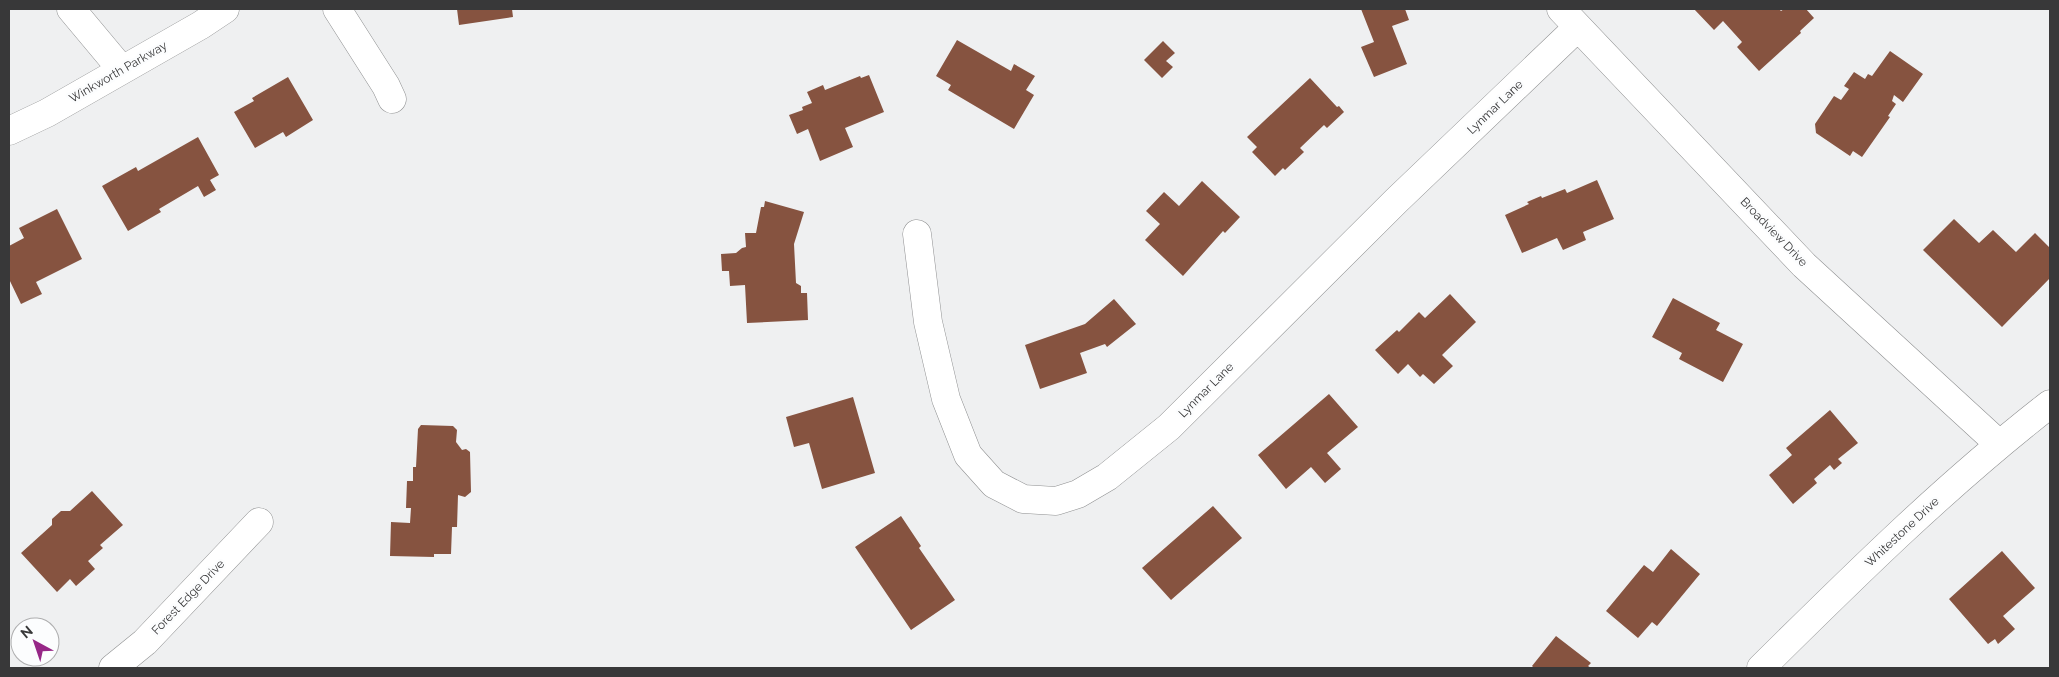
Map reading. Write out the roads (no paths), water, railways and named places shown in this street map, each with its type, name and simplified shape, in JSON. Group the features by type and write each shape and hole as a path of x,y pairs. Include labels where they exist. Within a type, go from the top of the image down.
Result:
{"street":[{"path":"71,9 122,70"},
{"name":"Winkworth Parkway","path":"9,131 47,113 226,9"},
{"path":"337,9 386,86 392,99"},
{"name":"Lynmar Lane","path":"917,234 928,322 946,398 968,455 994,484 1023,499 1056,500 1078,494 1107,477 1169,427 1396,201 1570,18"},
{"name":"Broadview Drive","path":"1570,18 1804,265 1999,444"},
{"name":"Whitestone Drive","path":"1761,668 1891,540 1999,444 2050,404"},
{"name":"Forest Edge Drive","path":"113,668 145,642 259,522"}]}
